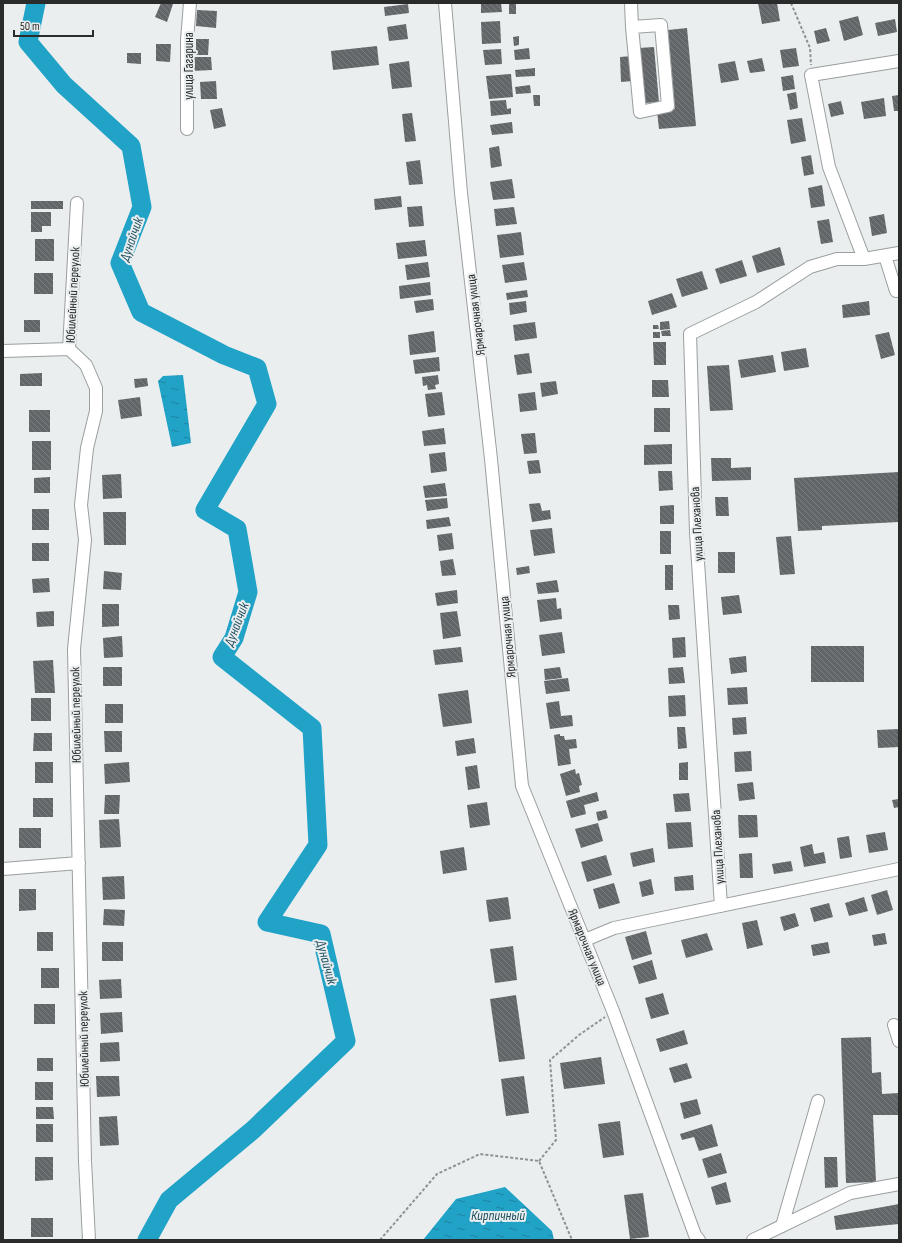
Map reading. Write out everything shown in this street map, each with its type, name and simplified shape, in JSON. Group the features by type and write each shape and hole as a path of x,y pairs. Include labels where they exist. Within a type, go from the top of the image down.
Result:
{"street":[{"name":"улица Гагарина","path":"188,129 187,40 190,3"},
{"name":"Ярмарочная улица","path":"445,3 461,193 491,459 522,786 532,815 585,940 613,1011 693,1228 699,1240"},
{"path":"631,3 632,27 640,112 668,106 661,25 632,27"},
{"path":"899,61 811,74 829,167 864,259 899,253"},
{"name":"Юбилейный переулок","path":"77,203 69,349 86,365 96,388 96,411 87,448 81,505 85,540 74,649 85,1162 89,1240"},
{"path":"884,256 897,290"},
{"name":"улица Плеханова","path":"721,906 696,532 690,334 756,302 810,267 837,259 864,259"},
{"path":"3,352 69,349"},
{"path":"3,869 79,863"},
{"path":"585,940 614,928 899,869"},
{"path":"894,1025 899,1041"},
{"path":"782,1226 818,1101"},
{"path":"753,1240 850,1193 899,1184"}],"path":[{"path":"791,3 810,48 811,74"},
{"path":"539,1161 556,1140 550,1060 579,1035 613,1011"},
{"path":"381,1240 437,1174 480,1154 539,1161"},
{"path":"539,1161 572,1240"}],"water":[{"path":"183,375 191,443 172,447 158,381 163,376"},
{"name":"Кирпичный","path":"505,1187 552,1231 554,1240 423,1240 456,1199"}],"building":[{"path":"161,3 173,4 167,22 155,17"},
{"path":"481,3 501,3 502,12 481,13"},
{"path":"758,3 777,3 780,21 762,24"},
{"path":"408,4 409,13 385,16 384,7"},
{"path":"509,4 516,4 516,14 509,14"},
{"path":"197,10 217,11 216,28 196,26"},
{"path":"858,16 863,35 844,41 839,21"},
{"path":"895,19 897,32 878,36 875,23"},
{"path":"500,21 501,43 482,44 481,22"},
{"path":"406,24 408,39 389,41 387,27"},
{"path":"687,28 696,126 659,129 657,111 675,109 668,30"},
{"path":"826,28 830,41 817,44 814,31"},
{"path":"519,36 519,45 514,46 513,37"},
{"path":"196,39 209,39 208,55 196,55"},
{"path":"156,44 171,44 170,62 156,61"},
{"path":"377,46 379,65 333,70 331,51"},
{"path":"654,47 659,102 645,103 639,48"},
{"path":"529,48 530,59 515,60 514,50"},
{"path":"796,48 799,66 783,68 780,50"},
{"path":"501,49 502,64 485,65 483,50"},
{"path":"127,53 141,53 141,64 127,63"},
{"path":"632,56 633,81 621,82 620,57"},
{"path":"191,57 211,57 212,70 192,71"},
{"path":"762,58 765,71 750,73 747,61"},
{"path":"409,61 412,87 392,89 389,64"},
{"path":"735,61 739,80 721,83 718,64"},
{"path":"535,68 535,76 516,77 515,70"},
{"path":"511,74 513,97 489,99 486,76"},
{"path":"793,75 795,89 783,91 781,77"},
{"path":"216,81 217,99 201,99 200,82"},
{"path":"530,85 531,93 516,94 515,87"},
{"path":"796,92 798,108 790,110 787,94"},
{"path":"533,95 540,95 540,106 534,106"},
{"path":"899,95 899,111 894,111 892,96"},
{"path":"884,98 886,116 864,119 861,102"},
{"path":"506,100 507,109 511,108 511,114 491,116 490,101"},
{"path":"841,101 844,114 831,117 828,104"},
{"path":"222,108 226,126 214,129 210,110"},
{"path":"412,113 416,141 405,142 402,114"},
{"path":"802,118 806,141 791,144 787,120"},
{"path":"512,122 513,133 492,135 490,125"},
{"path":"499,146 502,166 491,168 489,148"},
{"path":"811,155 814,174 804,176 801,157"},
{"path":"420,160 423,184 409,185 406,162"},
{"path":"512,179 515,198 493,200 490,182"},
{"path":"822,185 825,206 811,208 808,188"},
{"path":"401,196 402,207 375,210 374,199"},
{"path":"31,201 63,201 63,209 31,209"},
{"path":"422,206 424,226 409,227 407,207"},
{"path":"514,207 517,224 496,226 494,209"},
{"path":"31,212 51,212 51,226 42,226 42,232 31,232"},
{"path":"884,214 887,233 872,236 869,217"},
{"path":"829,219 833,242 821,244 817,221"},
{"path":"521,232 524,255 500,258 497,235"},
{"path":"35,239 54,239 54,261 35,261"},
{"path":"425,240 427,256 398,259 396,243"},
{"path":"780,247 785,265 757,273 752,256"},
{"path":"742,260 747,276 720,284 715,269"},
{"path":"428,262 430,277 407,280 405,265"},
{"path":"524,262 527,280 505,283 502,265"},
{"path":"702,271 708,289 682,297 676,279"},
{"path":"34,273 53,273 53,294 34,294"},
{"path":"430,282 431,295 400,299 399,286"},
{"path":"527,290 528,297 507,300 506,293"},
{"path":"672,293 677,307 652,315 648,301"},
{"path":"433,299 434,310 416,313 414,301"},
{"path":"526,301 527,312 510,315 509,303"},
{"path":"869,301 870,315 843,318 842,305"},
{"path":"24,320 40,320 40,332 24,332"},
{"path":"669,321 670,329 660,330 660,322"},
{"path":"535,322 537,338 515,341 513,325"},
{"path":"653,325 658,325 659,329 653,329"},
{"path":"670,330 671,336 662,336 661,331"},
{"path":"434,331 436,352 410,355 408,335"},
{"path":"653,332 660,332 660,338 653,338"},
{"path":"889,332 895,355 881,359 875,335"},
{"path":"653,342 666,342 666,365 654,365"},
{"path":"806,348 809,367 784,371 781,352"},
{"path":"529,353 532,373 517,375 514,355"},
{"path":"773,355 776,372 741,378 738,360"},
{"path":"439,357 440,371 415,374 413,360"},
{"path":"729,365 733,410 710,411 707,366"},
{"path":"42,373 42,386 20,386 20,374"},
{"path":"438,375 439,384 435,385 436,389 428,390 427,385 423,386 422,377"},
{"path":"147,378 148,386 135,388 134,379"},
{"path":"652,380 668,380 669,397 652,397"},
{"path":"556,381 558,394 542,397 540,383"},
{"path":"442,392 445,415 428,417 425,394"},
{"path":"535,392 537,410 520,412 518,394"},
{"path":"140,397 142,416 121,419 118,400"},
{"path":"654,408 670,408 670,432 654,432"},
{"path":"29,410 50,410 50,432 29,432"},
{"path":"444,428 446,444 424,446 422,431"},
{"path":"535,433 537,453 524,454 521,434"},
{"path":"32,441 51,441 51,470 32,470"},
{"path":"672,444 672,464 644,465 644,445"},
{"path":"445,452 447,471 431,473 429,454"},
{"path":"711,458 731,458 731,468 751,467 751,480 712,481"},
{"path":"539,460 541,473 529,474 527,461"},
{"path":"658,471 672,471 673,490 659,491"},
{"path":"899,472 899,522 822,526 822,530 798,531 794,478"},
{"path":"121,474 122,498 103,499 102,475"},
{"path":"50,477 50,493 34,493 34,478"},
{"path":"445,483 447,496 425,498 423,486"},
{"path":"715,497 728,497 729,516 716,516"},
{"path":"447,498 448,508 427,511 425,500"},
{"path":"540,503 542,511 550,510 551,519 532,522 529,504"},
{"path":"674,505 674,524 660,524 660,506"},
{"path":"32,509 49,509 49,530 32,530"},
{"path":"103,512 126,512 126,545 104,545"},
{"path":"449,517 451,526 427,529 426,520"},
{"path":"552,528 555,553 534,556 530,530"},
{"path":"660,531 671,531 671,554 660,554"},
{"path":"452,533 454,549 439,551 437,535"},
{"path":"791,536 795,574 780,575 776,537"},
{"path":"32,543 49,543 49,561 32,561"},
{"path":"718,552 735,552 735,573 718,573"},
{"path":"453,559 456,575 442,576 440,561"},
{"path":"665,565 673,565 673,590 665,590"},
{"path":"529,566 530,573 517,575 516,568"},
{"path":"104,571 122,573 121,590 103,589"},
{"path":"49,578 50,592 33,593 32,579"},
{"path":"557,580 559,592 538,594 536,583"},
{"path":"457,590 458,603 437,606 435,593"},
{"path":"739,595 742,613 723,615 721,597"},
{"path":"556,598 557,609 561,608 562,619 540,622 537,600"},
{"path":"102,604 119,604 119,626 102,627"},
{"path":"668,605 679,605 680,619 669,620"},
{"path":"54,611 54,626 37,627 36,612"},
{"path":"457,611 461,636 443,639 440,613"},
{"path":"562,632 565,653 542,656 539,635"},
{"path":"122,636 123,657 104,658 103,638"},
{"path":"685,637 686,657 673,658 672,638"},
{"path":"811,646 864,646 864,682 811,682"},
{"path":"461,647 463,662 435,665 433,650"},
{"path":"746,656 747,672 731,674 729,658"},
{"path":"53,660 55,693 35,693 33,661"},
{"path":"103,667 122,667 122,686 103,686"},
{"path":"560,667 562,678 545,680 544,669"},
{"path":"683,667 685,683 669,684 668,668"},
{"path":"568,678 570,691 546,694 544,681"},
{"path":"747,687 748,704 728,705 727,688"},
{"path":"468,690 472,723 443,727 438,694"},
{"path":"685,695 686,716 669,717 668,696"},
{"path":"31,698 51,698 51,721 31,721"},
{"path":"559,701 561,716 572,715 573,726 550,729 546,703"},
{"path":"105,704 123,704 123,723 105,723"},
{"path":"746,717 747,734 733,735 732,718"},
{"path":"677,727 685,727 687,748 678,749"},
{"path":"899,729 899,747 878,748 877,730"},
{"path":"104,731 122,731 122,752 105,752"},
{"path":"34,733 52,733 52,751 33,751"},
{"path":"560,734 560,736 564,736 565,740 576,739 577,748 569,749 571,764 558,766 554,735"},
{"path":"474,738 476,753 457,756 455,741"},
{"path":"751,751 752,771 735,772 734,752"},
{"path":"35,762 53,762 53,783 35,783"},
{"path":"129,762 130,782 105,784 104,764"},
{"path":"688,762 688,780 679,780 679,763"},
{"path":"477,765 480,788 468,790 465,767"},
{"path":"575,769 576,774 579,773 582,785 579,786 580,792 566,796 560,774"},
{"path":"753,782 755,799 739,801 737,784"},
{"path":"597,792 599,801 584,805 586,814 571,818 566,801"},
{"path":"689,793 691,811 675,812 673,794"},
{"path":"105,795 120,795 119,814 104,814"},
{"path":"33,798 53,798 53,817 33,817"},
{"path":"899,799 899,807 894,808 892,800"},
{"path":"487,802 490,825 470,828 467,805"},
{"path":"606,810 608,818 598,821 596,812"},
{"path":"738,815 757,815 758,837 739,838"},
{"path":"119,819 121,847 100,848 99,820"},
{"path":"691,822 693,847 668,849 666,823"},
{"path":"598,823 603,841 581,848 575,829"},
{"path":"19,828 41,828 41,848 19,848"},
{"path":"885,832 888,850 869,853 866,835"},
{"path":"849,836 852,857 840,859 837,838"},
{"path":"812,844 814,854 824,852 826,863 804,867 800,847"},
{"path":"464,847 467,870 443,874 440,851"},
{"path":"653,848 655,862 633,867 630,853"},
{"path":"752,853 753,878 740,878 739,854"},
{"path":"606,855 612,875 587,882 581,862"},
{"path":"791,861 793,871 774,874 772,864"},
{"path":"693,875 694,890 675,891 674,877"},
{"path":"124,876 125,899 103,900 102,877"},
{"path":"651,879 654,894 642,897 639,882"},
{"path":"614,883 620,903 599,909 593,889"},
{"path":"19,889 36,889 36,910 19,911"},
{"path":"887,890 893,910 877,915 871,895"},
{"path":"508,897 511,919 489,922 486,900"},
{"path":"864,897 868,911 849,916 845,903"},
{"path":"829,903 833,917 814,922 810,908"},
{"path":"104,909 125,910 124,926 103,925"},
{"path":"795,913 799,926 784,931 780,917"},
{"path":"757,920 763,945 747,949 742,923"},
{"path":"646,931 652,954 632,960 625,937"},
{"path":"37,932 53,932 53,951 37,951"},
{"path":"707,933 713,950 686,958 681,940"},
{"path":"885,933 887,944 874,946 872,935"},
{"path":"102,942 123,942 123,961 102,961"},
{"path":"828,942 830,953 813,956 811,945"},
{"path":"513,946 517,980 495,983 490,949"},
{"path":"652,960 657,979 639,984 633,966"},
{"path":"41,968 59,968 59,988 41,988"},
{"path":"121,979 122,998 100,999 99,980"},
{"path":"663,993 669,1014 651,1019 645,998"},
{"path":"516,995 525,1059 499,1062 490,999"},
{"path":"34,1004 55,1004 55,1024 34,1024"},
{"path":"122,1012 123,1032 101,1034 100,1013"},
{"path":"684,1030 688,1044 660,1052 656,1039"},
{"path":"871,1037 872,1073 881,1072 882,1094 899,1093 899,1115 873,1115 876,1182 846,1183 841,1038"},
{"path":"119,1042 120,1061 100,1062 100,1043"},
{"path":"601,1057 605,1084 564,1089 560,1063"},
{"path":"37,1058 53,1058 53,1071 37,1071"},
{"path":"687,1063 692,1078 674,1083 669,1068"},
{"path":"96,1076 119,1076 120,1096 97,1097"},
{"path":"524,1076 529,1113 506,1116 501,1079"},
{"path":"35,1082 53,1082 53,1100 35,1100"},
{"path":"697,1099 701,1114 684,1119 680,1103"},
{"path":"36,1107 53,1107 54,1119 36,1119"},
{"path":"117,1116 119,1145 100,1146 99,1117"},
{"path":"620,1121 624,1155 603,1158 598,1124"},
{"path":"36,1124 53,1124 53,1142 36,1142"},
{"path":"712,1124 718,1146 699,1151 694,1137 682,1140 680,1134"},
{"path":"721,1153 727,1173 708,1178 702,1159"},
{"path":"35,1157 53,1157 53,1180 35,1181"},
{"path":"824,1157 837,1157 838,1187 825,1188"},
{"path":"726,1182 731,1202 716,1205 711,1187"},
{"path":"643,1193 649,1237 630,1239 624,1195"},
{"path":"899,1204 899,1224 836,1230 834,1216"},
{"path":"31,1218 53,1218 53,1237 31,1237"}],"waterway":[{"name":"Дунайчик","path":"36,3 28,42 64,85 131,146 142,207 120,263 141,312 224,355 257,368 267,404 205,510 237,529 248,592 234,638 222,657 312,728 318,845 267,922 321,934 346,1041 254,1129 169,1200 147,1240"}]}
